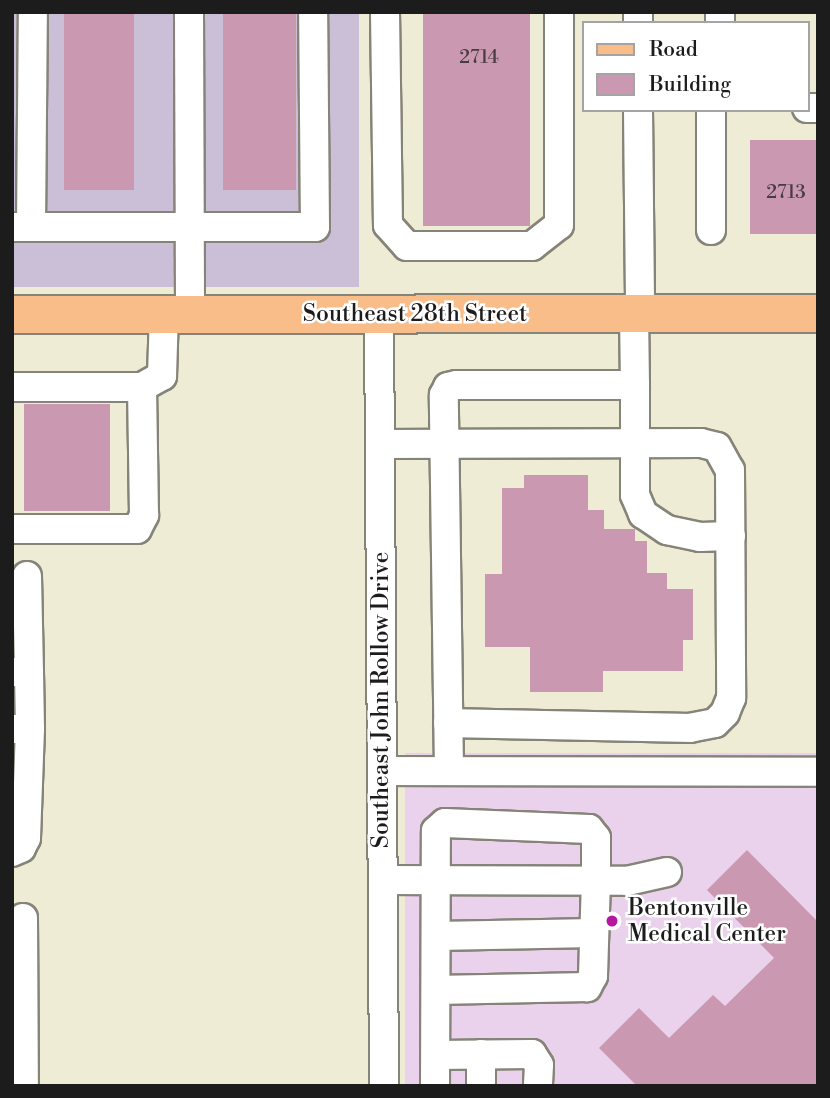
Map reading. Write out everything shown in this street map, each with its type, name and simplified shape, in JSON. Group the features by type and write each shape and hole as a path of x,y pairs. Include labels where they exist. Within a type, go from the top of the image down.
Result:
{"main road":[{"name":"Southeast 28th Street","path":"12,314 818,313"}],"street":[{"path":"33,12 22,227 315,227 313,12"},
{"path":"12,387 142,387 162,376 177,314 189,227 189,12"},
{"path":"385,12 388,225 407,246 532,246 559,225 571,108 559,12"},
{"path":"638,112 635,495 643,514 667,530 700,537 731,536"},
{"path":"711,112 711,230"},
{"name":"Southeast John Rollow Drive","path":"379,314 384,1086"},
{"path":"449,771 444,445 444,395 447,387 635,385"},
{"path":"12,528 137,529 144,515 142,387"},
{"path":"380,444 701,443 717,447 730,470 731,698 725,713 715,723 690,728 448,723"},
{"path":"12,852 21,848 26,838 20,672 27,576"},
{"path":"382,771 818,772"},
{"path":"435,1086 436,831 445,823 589,829 596,838 596,880 593,976 587,987 436,990"},
{"path":"383,880 628,881 667,872"},
{"path":"20,1080 23,918"},
{"path":"436,936 594,933"},
{"path":"481,1054 481,1086"},
{"path":"436,1055 532,1054 538,1065 538,1086"}],"shaded area":[{"path":"12,12 359,12 359,287 12,287"},
{"name":"Bentonville Medical Center","path":"405,753 818,753 818,1086 405,1086"}],"building":[{"path":"64,12 134,12 134,190 64,190"},
{"path":"223,12 296,12 296,190 223,190"},
{"path":"423,12 530,12 530,226 423,226"},
{"path":"750,140 818,140 818,234 750,234"},
{"path":"24,404 110,404 110,511 24,511"},
{"path":"524,475 588,475 588,510 604,510 604,529 635,529 635,541 647,541 647,573 667,573 667,589 693,589 693,640 683,640 683,671 603,671 603,692 530,692 530,647 485,647 485,574 502,574 502,488 524,488"},
{"path":"747,850 818,922 818,1086 637,1086 599,1048 639,1008 669,1038 713,995 725,1006 774,958 707,890"}],"place":[{"name":"Bentonville Medical Center","path":"612,921"}]}
